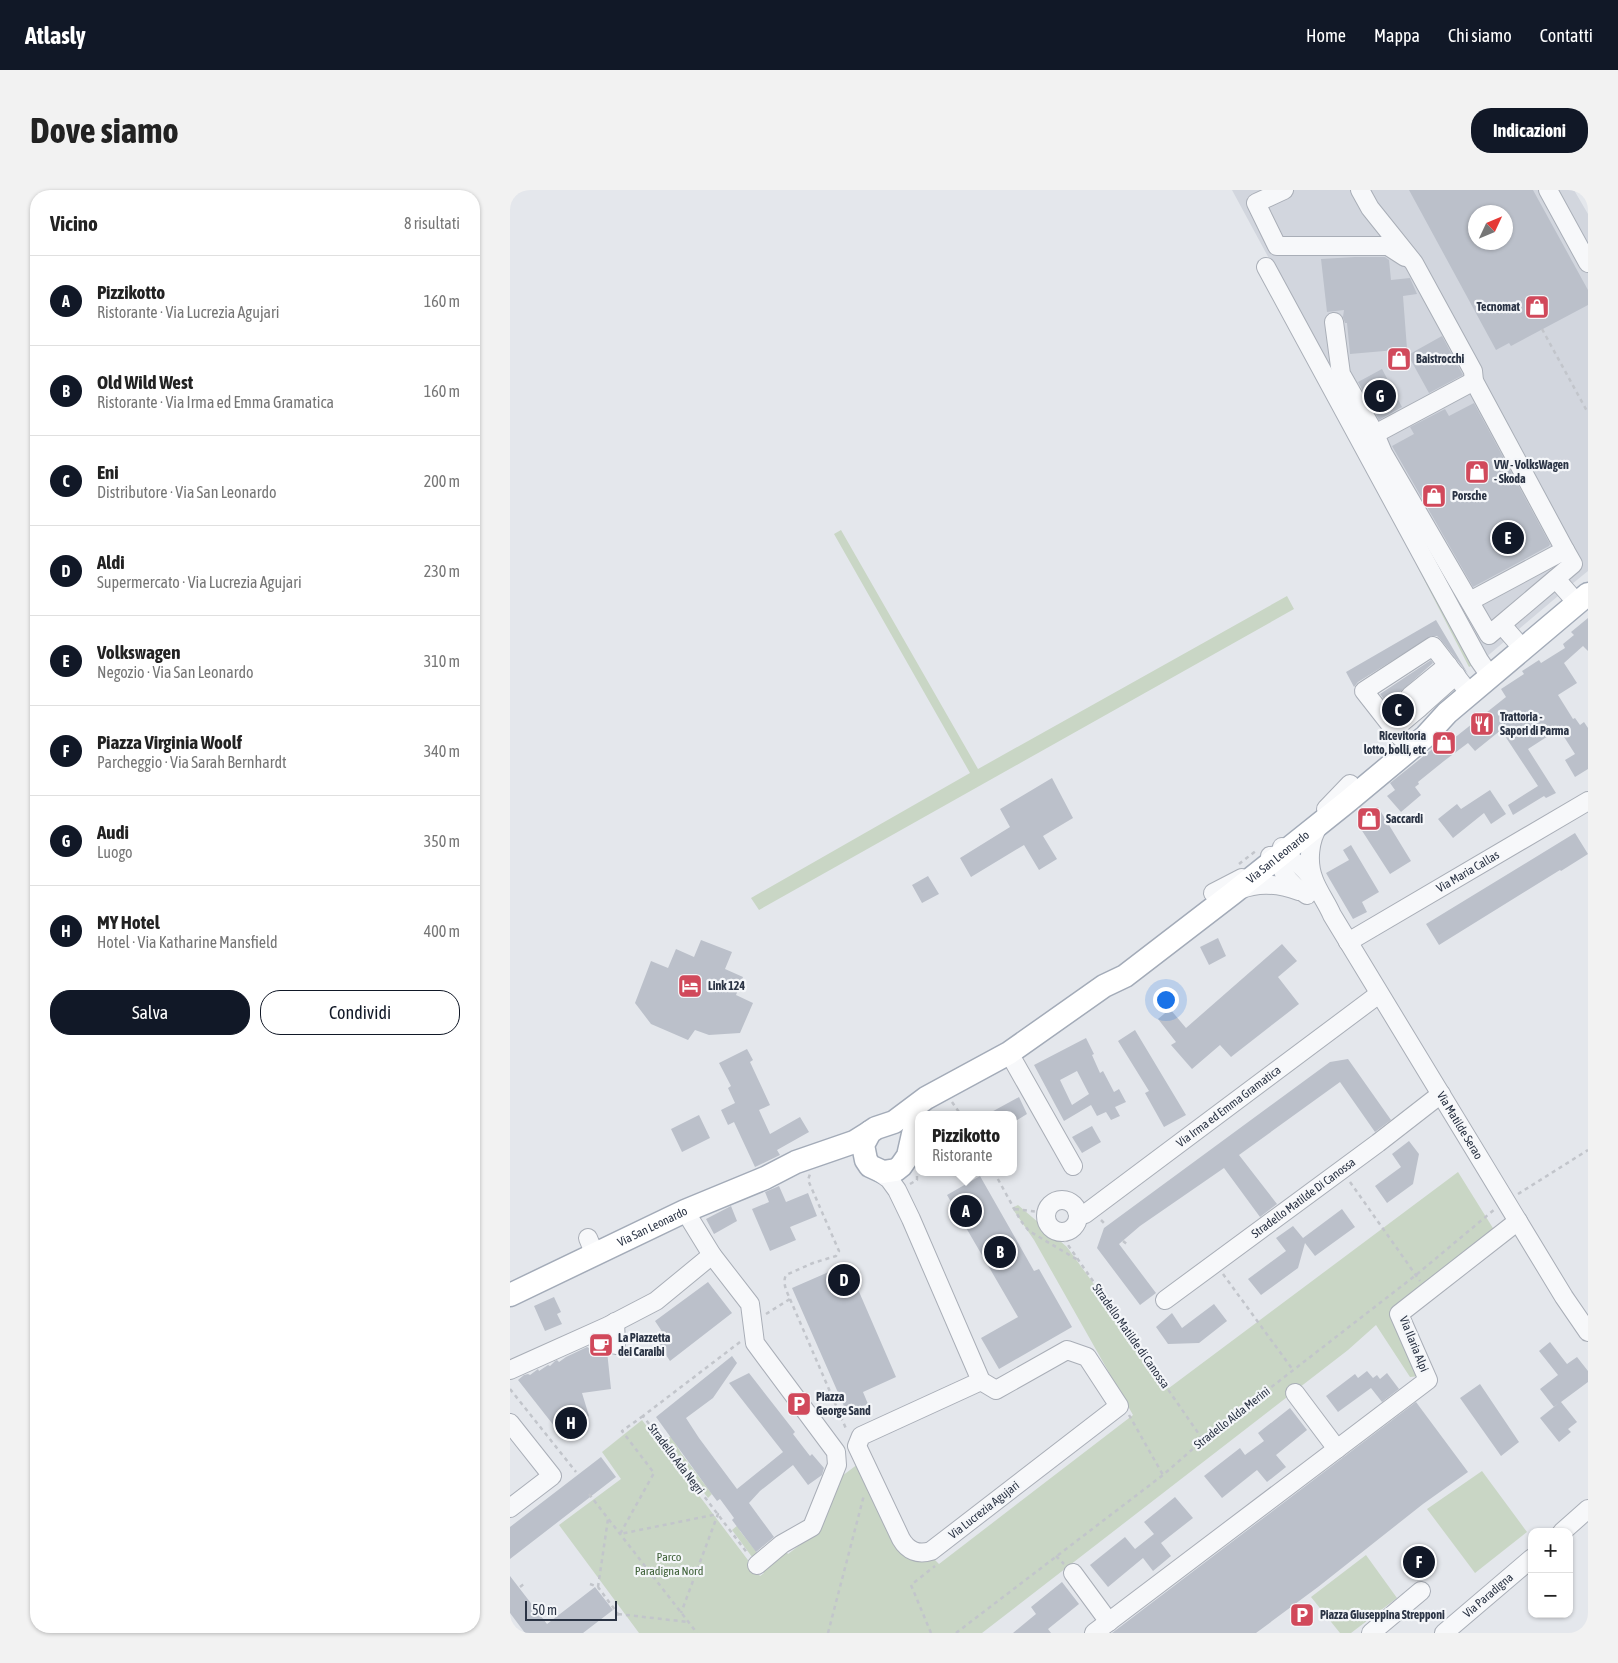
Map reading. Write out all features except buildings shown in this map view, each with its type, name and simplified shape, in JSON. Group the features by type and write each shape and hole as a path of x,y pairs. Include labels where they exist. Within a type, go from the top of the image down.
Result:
{"main road":[{"name":"Via San Leonardo","path":"1223,893 1350,784 1420,730 1447,713 1585,596"},
{"name":"Via San Leonardo","path":"805,1166 894,1122 926,1098 1009,1053 1101,988 1118,971 1223,893 1279,856 1428,734 1447,713"},
{"path":"927,1111 939,1092"},
{"path":"892,1126 899,1130 908,1142 911,1161 890,1172 873,1168 863,1153 863,1145 877,1129 892,1126"},
{"path":"911,1161 915,1130"},
{"name":"Via San Leonardo","path":"510,1295 591,1247 765,1178 817,1161 838,1157 873,1168"}],"street":[{"path":"1284,190 1256,203 1277,246 1388,246 1414,262"},
{"path":"1334,322 1341,374 1375,434 1383,453 1489,636 1573,564 1474,381 1473,371 1414,262 1370,208 1360,190"},
{"path":"1548,190 1588,263"},
{"path":"1266,267 1479,660 1490,676"},
{"path":"1375,434 1474,381"},
{"path":"1470,601 1565,550"},
{"path":"1556,579 1585,596"},
{"path":"1502,624 1523,649"},
{"path":"1452,670 1397,733 1364,691 1433,646 1452,670 1470,694"},
{"path":"1279,856 1283,845 1326,810 1350,784"},
{"name":"Via Maria Callas","path":"1348,942 1588,801"},
{"name":"Via Matilde Serao","path":"1312,891 1310,853 1315,832 1323,821"},
{"name":"Via Matilde Serao","path":"1279,856 1290,859 1300,865 1312,891 1327,902 1333,917 1348,942 1564,1297 1588,1332"},
{"path":"1223,893 1249,886 1275,885 1312,891"},
{"name":"Via Irma ed Emma Gramatica","path":"1077,1211 1082,1215 1092,1209 1380,994"},
{"path":"1009,1053 1072,1166"},
{"name":"Stradello Matilde Di Canossa","path":"1165,1300 1342,1170 1441,1094"},
{"path":"911,1161 904,1187 911,1219"},
{"path":"873,1168 889,1179 897,1190 981,1380 996,1390 1067,1350 1087,1356 1119,1406"},
{"path":"1059,1201 1067,1201 1077,1211 1078,1218 1073,1228 1067,1232 1059,1232 1049,1226 1046,1221 1046,1212 1049,1206 1059,1201"},
{"path":"685,1211 712,1255 750,1304 755,1343 836,1452 837,1465 812,1526 782,1544 757,1565"},
{"name":"Via Ilaria Alpi","path":"1094,1633 1428,1380 1399,1314 1518,1221"},
{"path":"510,1370 656,1301 712,1255"},
{"path":"609,1322 616,1345"},
{"path":"932,1551 918,1552 905,1546 857,1446 861,1436 981,1380"},
{"path":"1295,1393 1337,1448"},
{"name":"Via Lucrezia Agujari","path":"932,1551 1119,1406"},
{"path":"510,1423 552,1476 510,1508"},
{"path":"1567,1528 1588,1509"},
{"name":"Via Paradigna","path":"1444,1633 1528,1561"},
{"path":"1073,1573 1109,1622"},
{"path":"1371,1633 1421,1591"}],"path":[{"path":"1542,329 1588,413"},
{"path":"1234,868 1257,850"},
{"name":"Stradello Alda Merini","path":"956,1633 1416,1275 1506,1201 1588,1150"},
{"path":"911,1161 915,1174"},
{"name":"Stradello Ada Negri","path":"757,1565 644,1416 790,1299 784,1285 786,1276 813,1263 836,1256 839,1251 808,1180 809,1176 805,1166"},
{"path":"1342,1170 1428,1292"},
{"path":"904,1187 917,1180 916,1176"},
{"path":"996,1176 1028,1231 1079,1260"},
{"path":"1015,1209 1046,1212"},
{"path":"1102,1221 1105,1224"},
{"name":"Stradello Matilde di Canossa","path":"1059,1232 1203,1440"},
{"path":"1123,1241 1128,1245"},
{"path":"1216,1264 1293,1370"},
{"path":"510,1389 576,1472"},
{"path":"1119,1406 1126,1411 1162,1474"},
{"path":"620,1534 654,1473 622,1431 644,1416"},
{"path":"589,1494 697,1633"},
{"path":"620,1534 718,1514"},
{"path":"681,1613 718,1514"},
{"path":"598,1587 608,1519"},
{"path":"931,1633 911,1585 939,1562 932,1551"},
{"path":"520,1587 524,1584"},
{"path":"590,1584 598,1587 618,1614 618,1619"},
{"path":"618,1614 688,1622"}],"shaded area":[{"name":"Baistrocchi","path":"1232,190 1574,190 1588,214 1588,571 1572,584 1570,582 1556,593 1558,596 1519,629 1517,627 1509,633 1505,641 1485,658"}],"green space":[{"path":"841,530 978,769 1287,596 1294,609 759,910 751,898 970,773 834,534"},
{"path":"1417,566 1419,566 1473,665 1469,667"},
{"name":"Parco Paradigna Nord","path":"1458,1172 1496,1233 1393,1312 1421,1376 1410,1377 1376,1325 1348,1350 982,1633 639,1633 559,1525 621,1479 602,1452 642,1420 760,1576 764,1573 759,1566 783,1548 788,1554 813,1535 842,1476 858,1464 895,1540 931,1556 939,1564 1133,1415 1034,1240 1012,1208 1018,1205 1067,1247 1169,1388"},
{"path":"671,1436 681,1453 712,1494 708,1498 664,1441"},
{"path":"1482,1471 1527,1532 1475,1573 1427,1509"},
{"path":"738,1525 740,1531 758,1554 755,1561 732,1530"},
{"path":"1366,1555 1397,1598 1351,1633 1340,1633 1311,1597"}],"place":[{"name":"Tecnomat","path":"1537,307"},
{"name":"Baistrocchi","path":"1399,359"},
{"name":"Audi","path":"1380,396"},
{"name":"VW - VolksWagen - Skoda","path":"1477,472"},
{"name":"Porsche","path":"1434,496"},
{"name":"Volkswagen","path":"1508,538"},
{"name":"Eni","path":"1398,710"},
{"name":"Trattoria - Sapori di Parma","path":"1482,724"},
{"name":"Ricevitoria lotto, bolli, etc","path":"1444,743"},
{"name":"Saccardi","path":"1369,819"},
{"name":"Link 124","path":"690,986"},
{"name":"Pizzikotto","path":"966,1211"},
{"name":"Old Wild West","path":"1000,1252"},
{"name":"Aldi","path":"844,1280"},
{"name":"La Piazzetta dei Caraibi","path":"601,1345"},
{"name":"Piazza George Sand","path":"799,1404"},
{"name":"MY Hotel","path":"571,1423"},
{"name":"Piazza Virginia Woolf","path":"1419,1562"},
{"name":"Piazza Giuseppina Strepponi","path":"1302,1615"}]}
